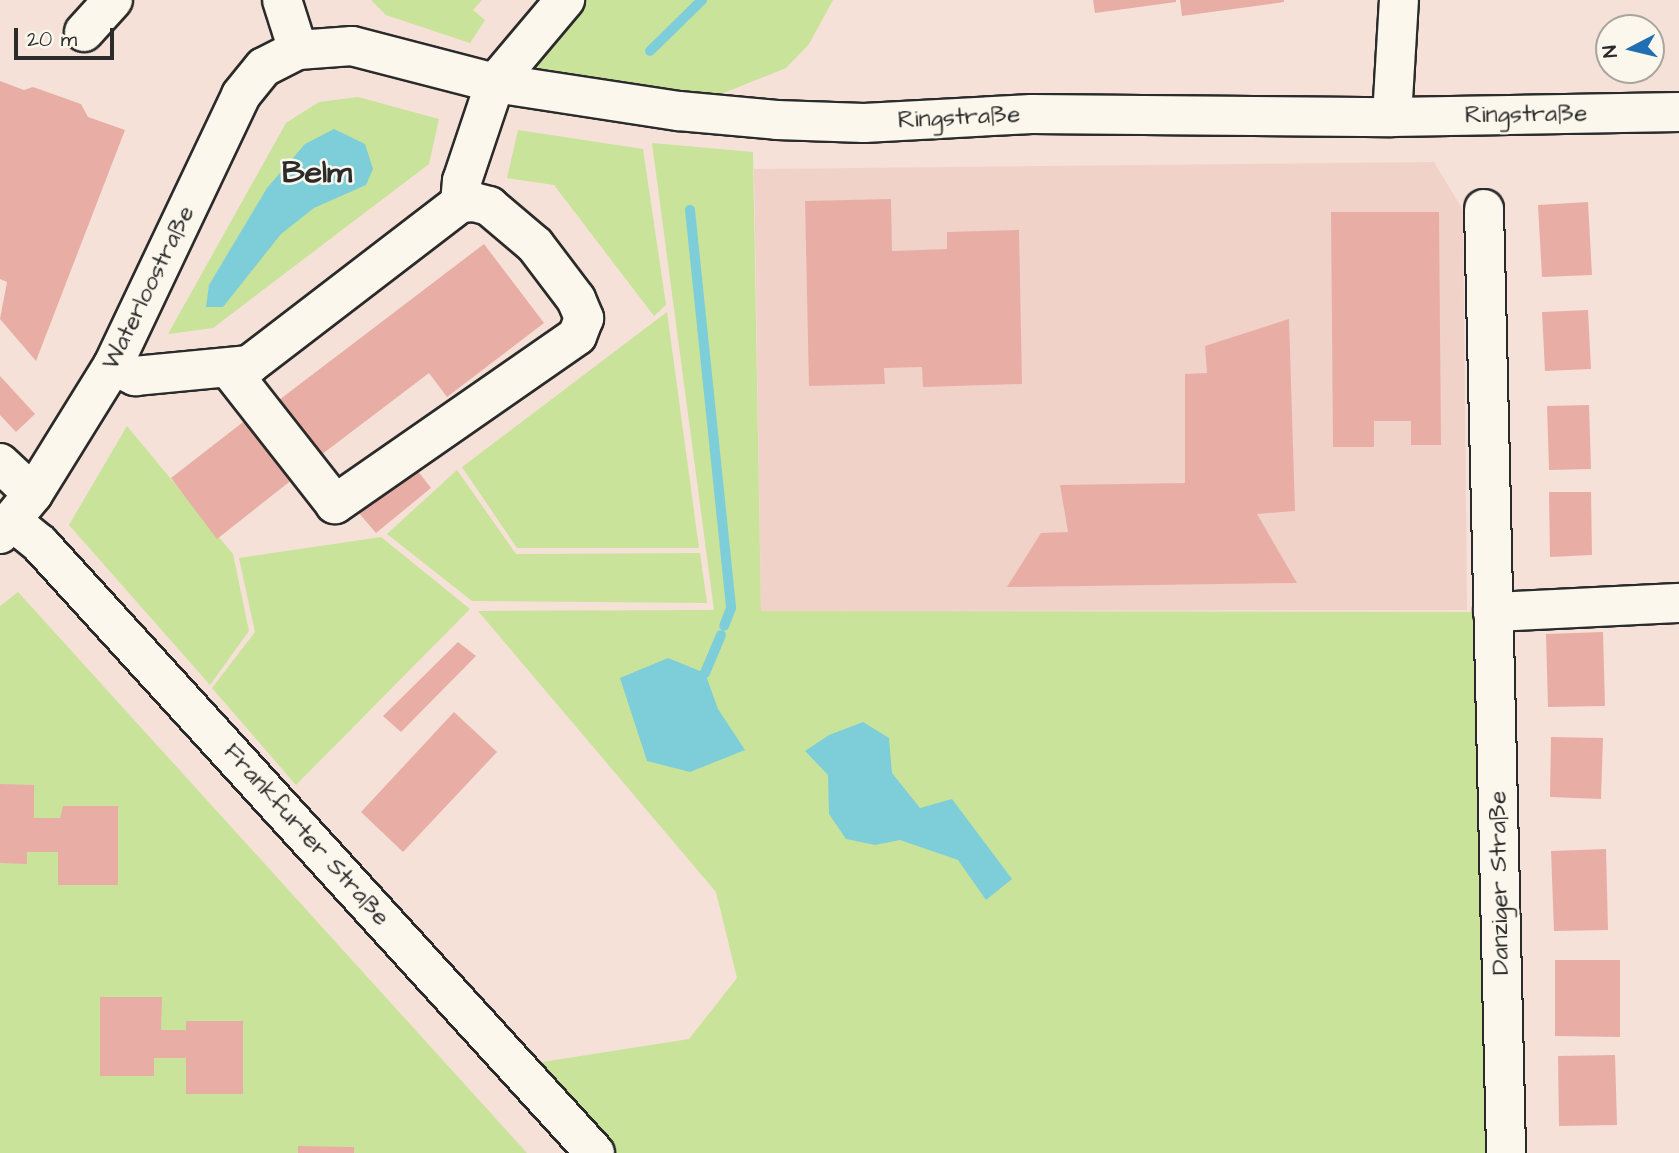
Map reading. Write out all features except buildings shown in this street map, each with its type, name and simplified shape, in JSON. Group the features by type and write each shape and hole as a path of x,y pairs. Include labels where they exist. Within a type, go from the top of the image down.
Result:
{"street":[{"path":"84,32 113,0"},
{"path":"282,0 298,50"},
{"path":"460,204 463,181 495,83 565,0"},
{"path":"1392,117 1399,0"},
{"name":"Ringstraße","path":"298,50 352,46 495,83 679,111 790,120 864,122 1133,113 1392,117 1679,112"},
{"name":"Waterloostraße","path":"15,516 113,365 241,95 264,67 298,50"},
{"path":"113,365 135,376 229,369 260,360 460,204 489,206 535,245 576,299 584,318 578,336 335,504 229,369"},
{"name":"Danziger Straße","path":"1484,209 1506,1153"},
{"name":"Frankfurter Straße","path":"0,463 15,516 595,1153"},
{"path":"1493,612 1679,603"}],"shaded area":[{"path":"1434,162 1463,210 1467,610 761,611 754,169"}],"green space":[{"path":"371,0 482,0 473,10 485,20 470,43 386,15"},
{"path":"565,0 833,0 809,44 786,68 679,111 510,64"},
{"path":"358,97 439,119 429,164 213,328 168,334 286,123 319,102"},
{"path":"518,130 643,149 666,305 654,316 554,185 507,178"},
{"path":"652,143 753,152 761,611 1493,612 1506,1153 595,1153 517,1066 689,1039 737,978 716,892 478,611 714,610"},
{"path":"667,312 699,548 517,548 462,467"},
{"path":"127,426 233,554 249,631 210,685 69,525"},
{"path":"457,470 516,554 700,553 707,603 472,601 387,534"},
{"path":"381,537 470,609 296,785 212,688 255,632 239,558"},
{"path":"18,592 527,1153 0,1153 0,606"}],"water":[{"path":"334,129 365,144 373,169 366,185 314,208 281,234 223,307 206,307 209,285 267,188 305,144"},
{"path":"668,658 705,673 718,709 745,750 690,772 647,761 620,678"},
{"path":"863,722 889,738 892,773 920,808 952,799 1012,879 986,900 958,860 900,840 875,845 846,839 829,814 828,775 805,751 829,735"}],"waterway":[{"path":"650,51 702,0"},
{"path":"690,210 731,608 724,626"},
{"path":"705,673 721,635"}],"district":[{"name":"Belm","path":"317,173"}]}
